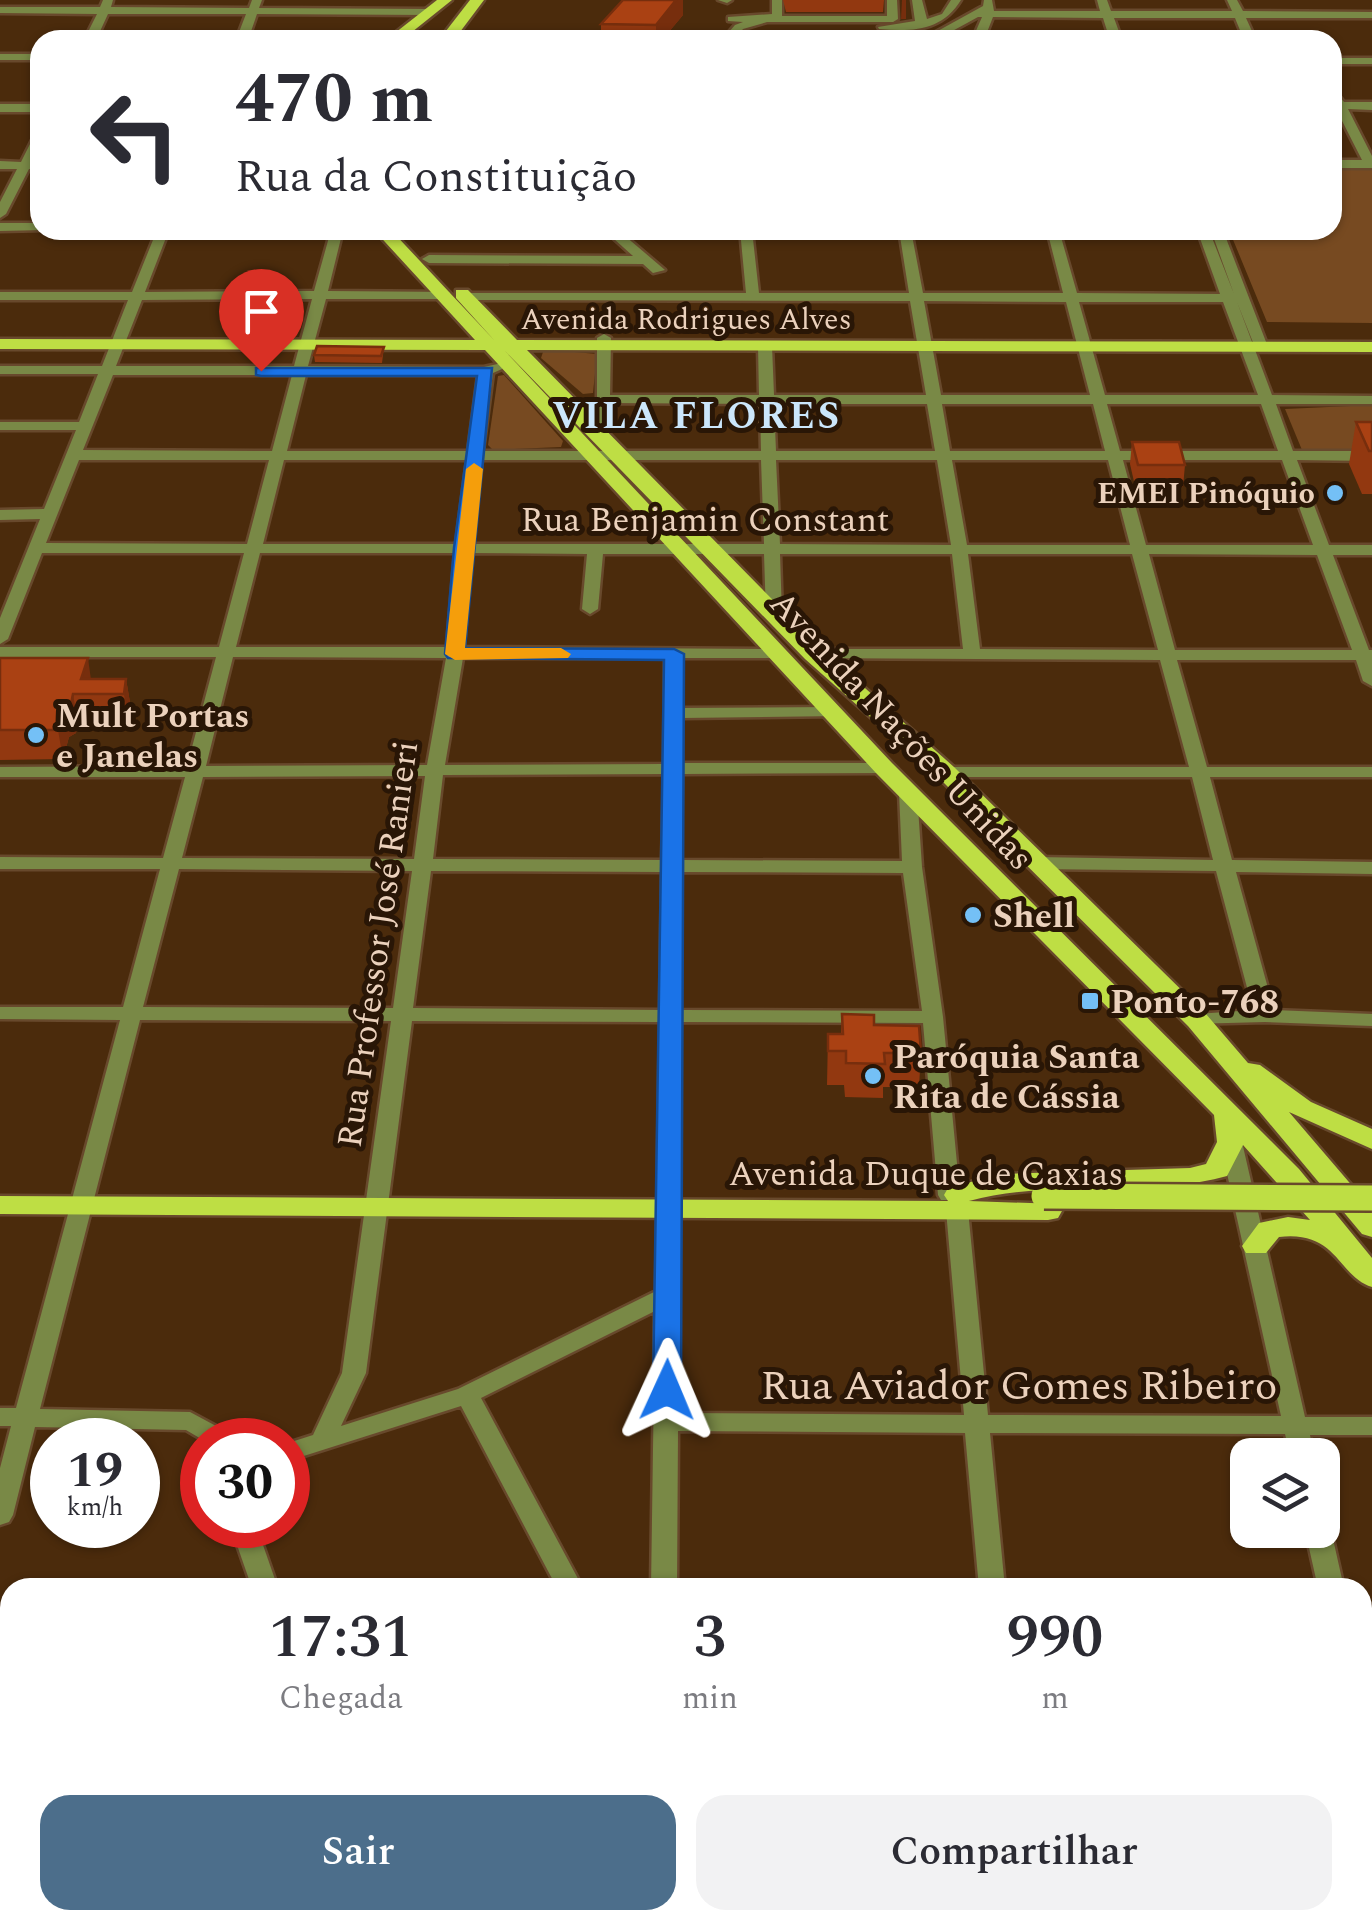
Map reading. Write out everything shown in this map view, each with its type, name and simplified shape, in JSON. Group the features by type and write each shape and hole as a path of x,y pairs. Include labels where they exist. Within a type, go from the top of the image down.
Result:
{"main road":[{"path":"406,30 445,0"},
{"path":"458,30 477,0"},
{"path":"430,12 466,20"},
{"name":"Avenida Nações Unidas","path":"392,240 444,295 602,436 813,654 946,772 1197,1020 1372,1227"},
{"name":"Avenida Nações Unidas","path":"411,240 464,296 500,346 591,454 884,768 1288,1174 1372,1277"},
{"name":"Avenida Rodrigues Alves","path":"0,341 500,346 604,342 1372,340"},
{"name":"Avenida Rodrigues Alves","path":"604,342 764,346 925,343"},
{"name":"Avenida Rodrigues Alves","path":"1252,343 1372,348"},
{"path":"958,844 999,846 1007,834"},
{"path":"1010,898 1016,882 1026,880 1039,881 1072,900"},
{"path":"1224,1053 1302,1108 1372,1140"},
{"path":"955,1200 1001,1183 1190,1177 1217,1170 1231,1142 1226,1112"},
{"name":"Avenida Duque de Caxias","path":"0,1192 83,1199"},
{"name":"Avenida Duque de Caxias","path":"1046,1204 1372,1198"},
{"name":"Avenida Duque de Caxias","path":"0,1204 83,1199 955,1200 1372,1211"},
{"path":"1256,1246 1269,1230 1297,1226 1320,1231 1348,1249"}],"street":[{"path":"777,0 777,25"},
{"path":"768,30 777,25 893,19 892,0"},
{"path":"1102,0 1113,30"},
{"path":"1232,0 1245,30"},
{"path":"1360,0 1371,17"},
{"path":"0,10 106,5 396,5 430,12"},
{"path":"95,30 106,5"},
{"path":"246,30 255,5"},
{"path":"395,30 396,5"},
{"path":"899,30 919,24 919,7 952,8"},
{"path":"895,30 952,8"},
{"path":"944,30 986,9 1108,16 1371,17"},
{"path":"777,25 864,26 874,30"},
{"path":"847,26 848,30"},
{"path":"864,26 865,30"},
{"path":"0,58 30,58"},
{"path":"1342,61 1372,61"},
{"path":"1342,105 1372,106"},
{"path":"0,108 30,108"},
{"path":"1342,114 1371,164 1342,164"},
{"path":"0,165 30,166"},
{"path":"0,214 30,170"},
{"path":"0,226 30,227"},
{"path":"0,638 5,616 37,548 159,240"},
{"path":"0,1516 334,240"},
{"path":"621,240 658,270"},
{"path":"747,240 754,297"},
{"path":"907,240 960,551 972,654"},
{"path":"1056,240 1265,1016"},
{"path":"1206,240 1228,299 1252,343"},
{"path":"1220,240 1244,298 1265,400 1367,655 1372,680"},
{"path":"429,259 644,260"},
{"path":"0,296 444,295"},
{"path":"464,296 1244,298"},
{"path":"602,436 604,342"},
{"path":"0,370 486,371 500,346"},
{"path":"764,346 774,615"},
{"name":"Rua Professor José Ranieri","path":"324,1437 354,1373 435,771 455,654 463,548 486,371"},
{"path":"602,399 1372,400"},
{"path":"0,426 84,426"},
{"path":"75,454 1372,456"},
{"path":"0,515 49,514"},
{"name":"Rua Benjamin Constant","path":"37,548 1372,550"},
{"path":"590,610 595,549"},
{"path":"0,652 776,653"},
{"path":"664,1578 674,654"},
{"path":"813,654 1367,655"},
{"path":"675,713 834,712"},
{"path":"0,772 673,772 884,768"},
{"path":"946,772 1372,772"},
{"path":"908,792 912,867 955,1200 991,1578"},
{"path":"0,863 912,867"},
{"path":"1036,863 1372,868"},
{"path":"0,1013 933,1018"},
{"path":"1197,1020 1265,1016 1372,1020"},
{"path":"1231,1142 1298,1438"},
{"path":"310,1443 467,1395 669,1294"},
{"path":"467,1395 565,1578"},
{"path":"0,1417 180,1422"},
{"name":"Rua Aviador Gomes Ribeiro","path":"666,1422 1372,1426"},
{"path":"251,1548 262,1578"},
{"path":"1322,1548 1328,1578"}],"shaded area":[{"path":"1342,167 1372,167 1372,323 1267,322 1233,240 1342,240"},
{"path":"543,352 597,354 593,393 583,394 541,358"},
{"path":"504,375 563,441 561,447 493,450 488,445 498,376"},
{"path":"1372,405 1372,451 1302,450 1285,409"}],"building":[{"path":"623,0 676,0 656,25 601,24"},
{"path":"317,346 384,347 381,356 314,355"},
{"path":"1356,422 1372,422 1372,451 1369,451"},
{"path":"1132,442 1179,442 1185,465 1138,465"},
{"path":"0,658 88,658 81,679 126,679 124,694 73,694 58,730 0,730"},
{"path":"842,1014 874,1015 874,1025 919,1026 921,1053 884,1053 885,1064 846,1063 846,1051 828,1051 828,1034 843,1034"}],"slow traffic":[{"path":"474,469 455,654 561,654"}],"place":[{"name":"EMEI Pinóquio","path":"1335,493"},
{"name":"Mult Portas e Janelas","path":"36,735"},
{"name":"Shell","path":"973,915"},
{"name":"Ponto-768","path":"1090,1001"},
{"name":"Paróquia Santa Rita de Cássia","path":"873,1076"}],"district":[{"name":"VILA FLORES","path":"697,415"}],"route":[{"path":"261,371 486,371 463,548 455,654 674,654 667,1390"}]}
